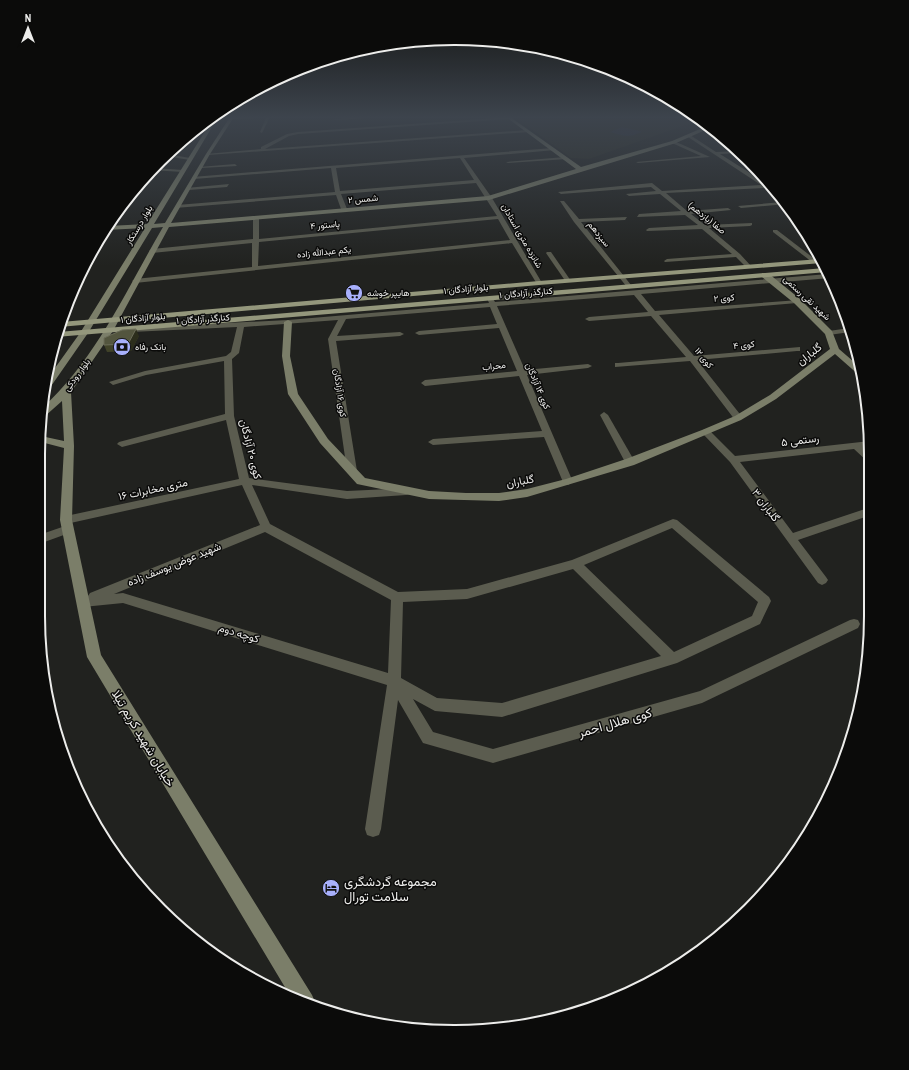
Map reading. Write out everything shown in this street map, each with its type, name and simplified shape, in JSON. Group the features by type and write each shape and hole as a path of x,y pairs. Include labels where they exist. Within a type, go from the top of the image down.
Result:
{"main road":[{"name":"بلوار آزادگان ۱","path":"67,325 621,276 815,261"},
{"name":"بلوار آزادگان ۱","path":"63,335 491,301 629,286 821,270"}],"street":[{"name":"بلوار درستکار","path":"84,333 185,167"},
{"path":"114,321 135,281 201,167"},
{"path":"194,178 333,167 338,194 344,210"},
{"name":"شانزده متری استادان","path":"468,167 489,198 539,283"},
{"name":"شمس ۲","path":"114,228 256,218 489,198 587,167"},
{"path":"737,167 758,180"},
{"path":"161,169 183,170"},
{"path":"177,207 478,181"},
{"name":"صفا (یازدهم)","path":"561,192 652,184 738,255 749,267"},
{"path":"189,188 227,185"},
{"path":"623,194 764,186"},
{"name":"سیزدهم","path":"562,202 629,286"},
{"path":"742,206 778,204"},
{"path":"639,216 728,210"},
{"name":"پاستور ۴","path":"152,251 500,217"},
{"path":"255,268 256,218"},
{"path":"576,220 625,218"},
{"path":"649,230 750,224"},
{"path":"775,231 814,259"},
{"name":"یکم عبدالله زاده","path":"135,281 514,241"},
{"path":"549,253 568,281"},
{"path":"667,260 738,255"},
{"name":"شهید نقی رستمی","path":"765,274 829,333 834,350"},
{"name":"کنارگذر آزادگان ۱","path":"128,330 175,329 343,318 491,301 636,293 823,276"},
{"name":"کوی ۱۲","path":"636,293 693,360 738,418"},
{"name":"کوی ۱۴ آزادگان","path":"491,301 568,482"},
{"name":"کوی ۲","path":"589,319 796,302"},
{"path":"332,339 343,318"},
{"name":"بلوار رودکی","path":"48,408 66,392 114,321"},
{"name":"گلباران","path":"288,322 286,356 292,394 324,441 361,481 406,490 451,496 499,497 527,492 568,482 630,462 738,418 773,397 834,350"},
{"path":"113,382 145,373 228,358 235,353 241,325"},
{"path":"419,333 502,326"},
{"path":"829,333 844,331"},
{"name":"بلوار رودکی","path":"53,378 84,333"},
{"path":"332,339 400,334"},
{"name":"کوی ۱۶ آزادگان","path":"332,339 352,471"},
{"name":"کوی ۴","path":"618,365 693,360 798,349"},
{"path":"834,350 854,367"},
{"name":"کوی ۲۰ آزادگان","path":"228,358 230,416 245,481 266,527"},
{"name":"محراب","path":"425,383 588,366"},
{"name":"خیابان شهید کریم تیلا","path":"66,392 69,446 67,525 94,657 301,995"},
{"path":"604,415 630,462"},
{"path":"122,444 230,416"},
{"name":"گلباران ۳","path":"706,432 733,460 822,580"},
{"path":"433,442 548,434"},
{"path":"46,440 69,446"},
{"name":"رستمی ۵","path":"733,460 864,444"},
{"path":"856,445 864,453"},
{"path":"245,481 347,495 406,490"},
{"name":"۱۶ متری مخابرات","path":"45,537 67,525 245,481"},
{"path":"791,538 864,513"},
{"name":"کوچه دوم","path":"83,602 123,598 394,681 435,704 502,710 672,659 756,620 765,601 673,523 575,564"},
{"path":"266,527 397,596 467,594 575,564 672,659"},
{"name":"شهید عوض یوسف زاده","path":"83,602 266,527"},
{"path":"373,829 394,681 397,596"},
{"name":"کوی هلال احمر","path":"394,681 428,738 493,756 702,697 781,661 854,624"}],"building":[{"path":"136,329 128,344 104,345 104,338 122,330"}],"place":[{"name":"هایپر خوشه","path":"354,293"},
{"name":"بانک رفاه","path":"122,347"},
{"name":"مجموعه گردشگری سلامت تورال","path":"331,888"}]}
